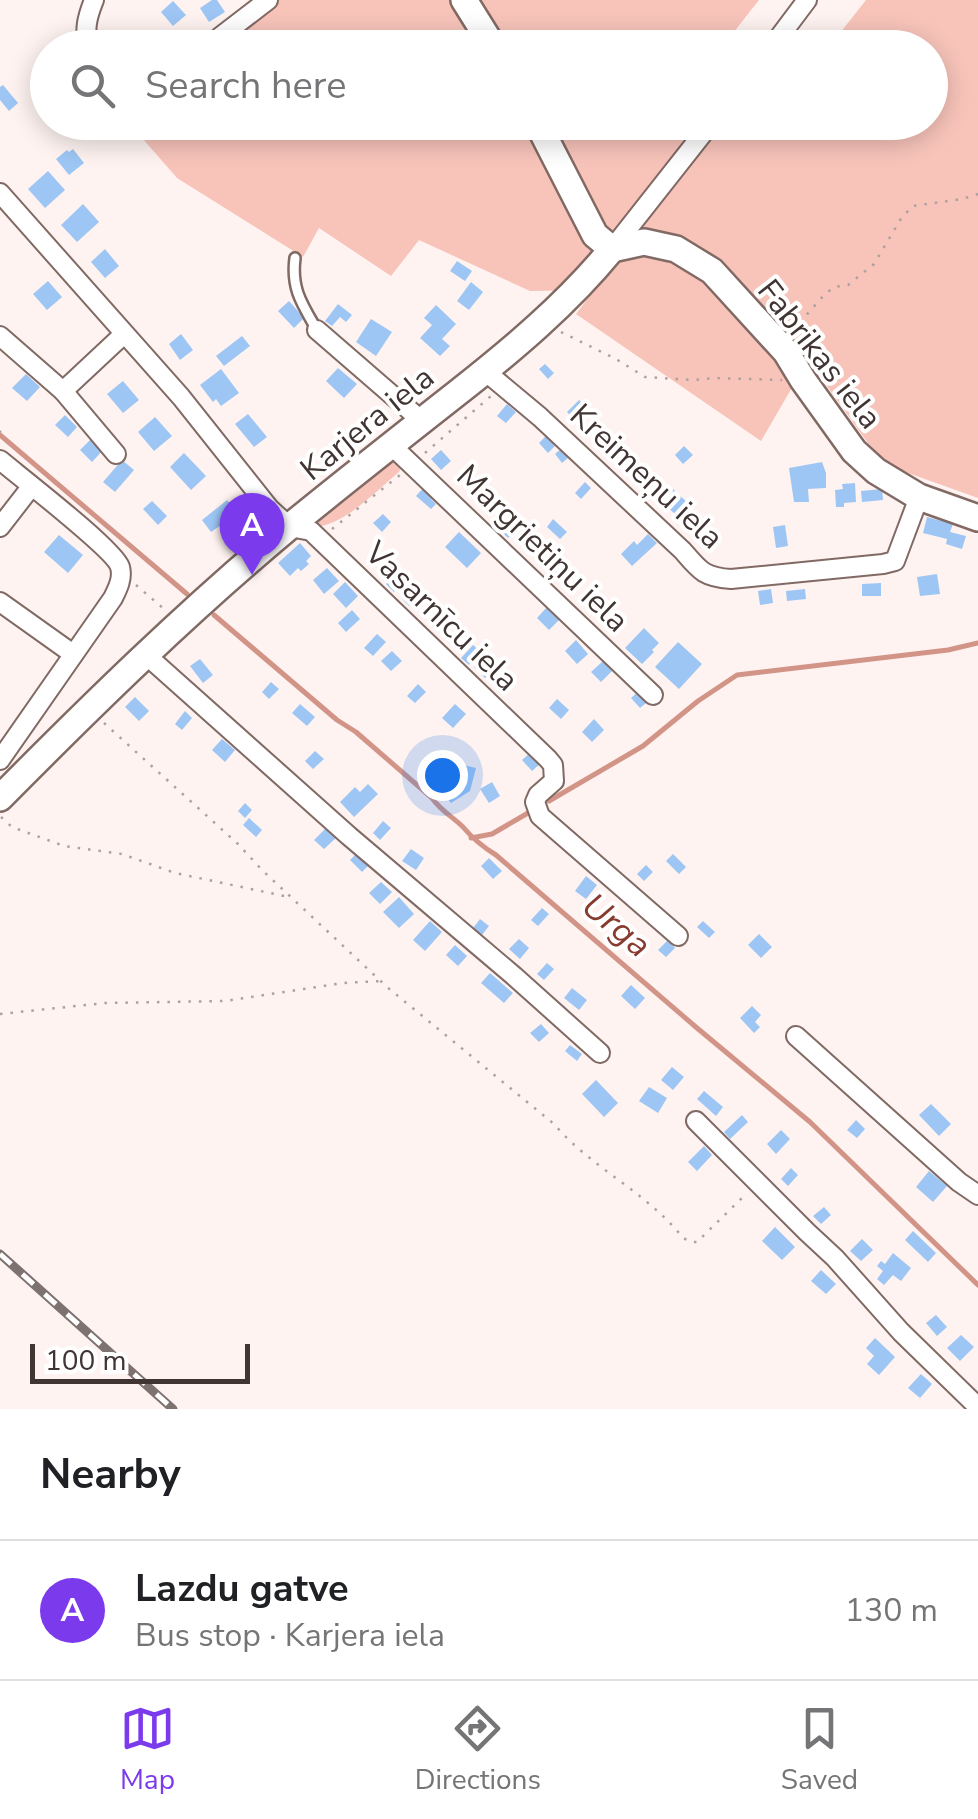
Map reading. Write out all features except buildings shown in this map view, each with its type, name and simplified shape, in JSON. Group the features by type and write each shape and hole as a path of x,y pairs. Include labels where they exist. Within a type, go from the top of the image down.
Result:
{"street":[{"path":"87,30 94,0"},
{"path":"228,30 268,0"},
{"path":"464,0 483,30"},
{"path":"784,30 807,0"},
{"path":"545,140 595,234 612,249"},
{"name":"Karjera iela","path":"0,798 145,654 290,526 485,371 589,278 698,140"},
{"name":"Vasarnīcu iela","path":"0,193 181,396 270,509 290,526 311,531 548,759 555,772 554,782 535,802 540,816 678,936"},
{"name":"Fabrikas iela","path":"612,249 644,242 676,249 712,270 786,352 854,451 876,470 919,496 978,518"},
{"path":"317,330 422,421"},
{"path":"63,391 124,334"},
{"path":"0,336 63,391 116,454"},
{"name":"Kreimeņu iela","path":"485,371 540,417 683,551 700,572 714,578 895,560 919,496"},
{"name":"Margrietiņu iela","path":"392,445 653,695"},
{"path":"0,460 105,548 120,567 121,579 113,598 0,760"},
{"path":"0,528 32,486"},
{"path":"0,602 73,654"},
{"path":"145,654 600,1052"},
{"path":"796,1036 978,1195"},
{"path":"696,1122 835,1258 978,1407"}],"lane":[{"path":"296,258 292,279 317,330"}],"path":[{"path":"768,332 802,320 824,295 848,285 874,264 902,216 913,206 978,194"},
{"path":"542,322 645,377 802,380"},
{"path":"121,579 135,584 172,616"},
{"path":"93,705 104,724 238,844 381,981 554,1124 568,1140 642,1197 683,1238 697,1242 758,1183"},
{"path":"0,816 12,827 64,846 122,854 175,873 292,898"},
{"path":"0,1014 105,1003 225,1000 343,982 381,981"}],"shaded area":[{"path":"256,0 459,0 464,11 479,0 759,0 735,30 215,30"},
{"path":"866,0 978,0 978,498 883,464 808,360 761,441 576,314 594,290 530,291 419,240 391,276 319,228 303,257 177,178 144,140 948,140 948,30 842,30"},
{"path":"391,456 402,465 399,472 348,514 313,527 311,519"}],"waterway":[{"name":"Urga","path":"0,435 187,594"},
{"name":"Urga","path":"214,615 810,1122 978,1285"},
{"path":"549,801 643,746 737,675 978,643"},
{"path":"471,838 492,834 528,813"}],"railway":[{"path":"0,1254 173,1409"}],"place":[{"name":"Lazdu gatve","path":"252,575"}]}
